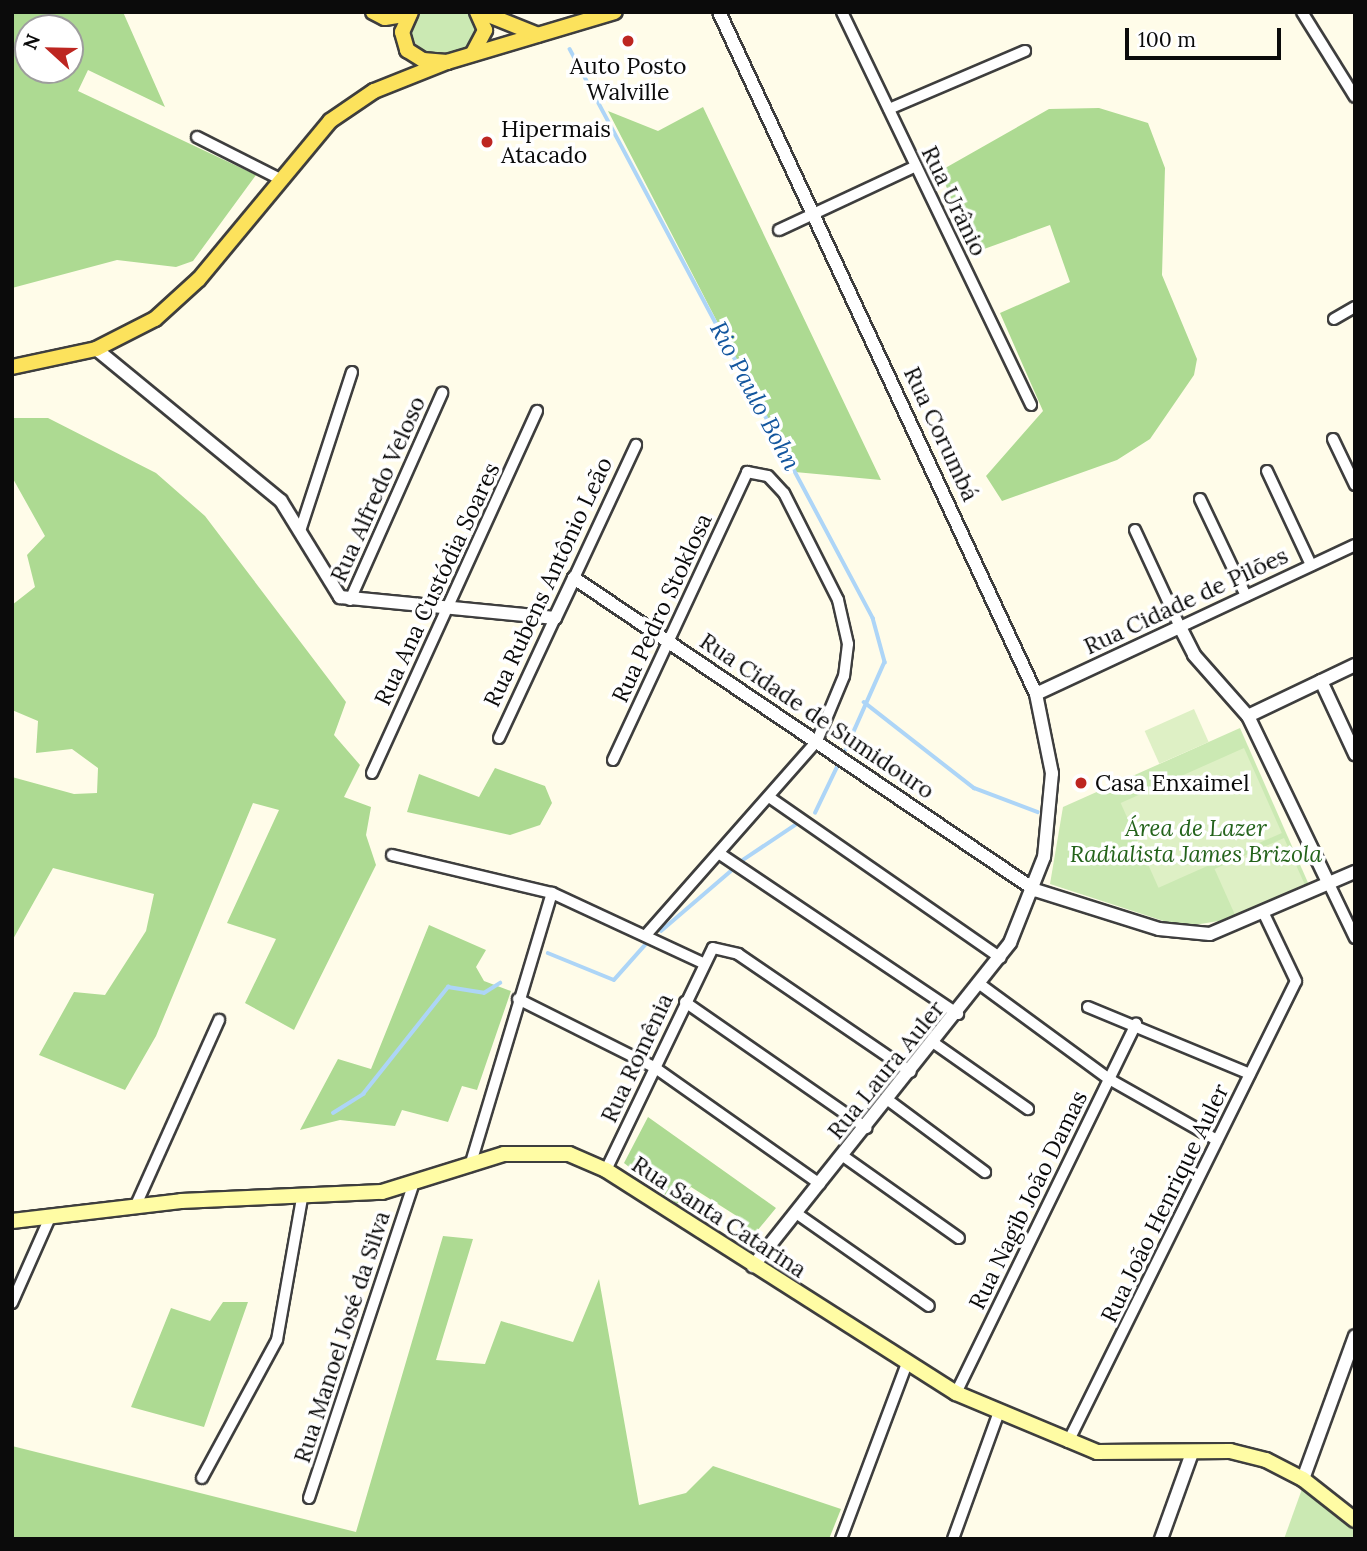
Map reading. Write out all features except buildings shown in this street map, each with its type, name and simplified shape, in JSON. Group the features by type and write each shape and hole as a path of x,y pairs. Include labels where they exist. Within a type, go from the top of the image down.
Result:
{"main road":[{"path":"373,12 385,18 411,13"},
{"path":"479,12 539,35"},
{"path":"473,54 485,30 479,12"},
{"path":"12,367 96,349 136,331 187,293 280,179 342,111 447,62 615,12"},
{"path":"411,13 402,33 407,50 423,60 447,62"},
{"name":"Rua Santa Catarina","path":"12,1221 136,1205 302,1198 412,1188 470,1166 533,1150 569,1154 606,1170 906,1366 956,1393 1068,1442 1116,1455 1246,1454 1303,1479 1355,1520"}],"street":[{"name":"Rua Corumbá","path":"719,12 815,213 1036,694 1048,739 1052,803 1035,890"},
{"name":"Rua Urânio","path":"842,12 1031,405"},
{"path":"1302,12 1355,97"},
{"path":"889,109 1025,51"},
{"path":"197,137 280,179"},
{"path":"779,230 916,166"},
{"path":"1334,319 1355,307"},
{"path":"96,349 281,501 301,528 326,583 350,600 555,618"},
{"path":"301,528 352,372"},
{"name":"Rua Alfredo Veloso","path":"350,600 442,393"},
{"name":"Rua Ana Custódia Soares","path":"372,773 537,411"},
{"path":"1333,439 1355,485"},
{"name":"Rua Rubens Antônio Leão","path":"499,738 636,445"},
{"path":"1267,471 1311,565"},
{"name":"Rua Pedro Stoklosa","path":"613,760 747,472 768,476 784,493 843,616 844,676 817,741"},
{"path":"1200,499 1246,596"},
{"path":"1135,530 1194,655 1248,716 1355,938"},
{"name":"Rua Cidade de Pilões","path":"1036,694 1355,545"},
{"name":"Rua Cidade de Sumidouro","path":"574,578 1035,890 1181,933 1227,930 1355,872"},
{"path":"1248,716 1355,665"},
{"path":"1321,681 1355,754"},
{"path":"647,934 817,741"},
{"path":"769,797 1000,958"},
{"path":"720,854 958,1014"},
{"path":"392,855 552,893 647,934 703,963 713,948 738,954 911,1072"},
{"name":"Rua Laura Auler","path":"753,1266 981,985 1000,958 1035,890"},
{"path":"470,1166 552,893"},
{"name":"Rua João Henrique Auler","path":"1068,1442 1296,981 1265,914"},
{"name":"Rua Romênia","path":"606,1170 703,963"},
{"path":"981,985 1109,1079 1217,1140"},
{"path":"518,999 654,1067 820,1184"},
{"path":"685,1002 866,1128"},
{"path":"1088,1007 1136,1024 1250,1074"},
{"path":"136,1205 219,1020"},
{"name":"Rua Nagib João Damas","path":"956,1393 1136,1024"},
{"path":"934,1043 1028,1109"},
{"path":"888,1100 985,1172"},
{"path":"843,1156 958,1238"},
{"name":"Rua Manoel José da Silva","path":"309,1498 412,1188"},
{"path":"202,1478 277,1340 302,1198"},
{"path":"796,1213 929,1306"},
{"path":"12,1303 51,1215"},
{"path":"1303,1479 1355,1336"},
{"path":"841,1539 906,1366"},
{"path":"953,1539 999,1412"},
{"path":"1161,1539 1192,1453"}],"green space":[{"path":"12,12 123,12 165,107 88,70 84,78 84,14 14,14 14,84 81,84 78,91 256,175 193,261 176,267 117,260 12,288"},
{"path":"417,12 469,12 475,23 473,44 464,52 424,53 411,38"},
{"path":"703,107 881,480 795,472 608,111 658,131"},
{"path":"1099,108 1148,123 1165,168 1162,275 1197,359 1194,375 1150,439 1117,460 1002,501 986,476 1043,411 1000,313 1070,282 1050,225 973,253 940,171 1049,109"},
{"path":"12,418 48,418 156,473 205,516 346,702 334,735 360,765 344,797 371,807 366,835 376,865 294,1030 245,1003 276,939 227,923 279,810 253,803 156,1036 125,1090 39,1055 74,992 105,995 146,931 154,894 53,868 12,941 12,777 74,794 97,793 98,768 72,749 36,753 38,721 12,710 12,605 35,587 27,555 45,536 12,477"},
{"path":"1194,709 1209,742 1159,764 1145,731"},
{"name":"Área de Lazer Radialista James Brizola","path":"1240,728 1309,885 1237,918 1182,927 1050,884 1063,807"},
{"path":"1244,748 1282,833 1158,888 1121,803"},
{"path":"495,768 545,786 552,803 540,825 510,835 407,812 419,774 479,797"},
{"path":"1284,838 1306,887 1237,918 1215,869"},
{"path":"429,925 486,950 476,967 484,981 511,991 477,1090 462,1086 448,1122 402,1110 395,1126 340,1120 300,1130 338,1059 371,1069"},
{"path":"648,1117 776,1208 747,1243 735,1238 743,1220 691,1187 677,1204 624,1163"},
{"path":"443,1236 473,1239 436,1360 485,1364 501,1321 573,1342 599,1279 639,1505 686,1493 713,1466 841,1509 829,1539 12,1539 12,1446 356,1532"},
{"path":"223,1302 248,1302 204,1427 131,1407 171,1308 210,1321"},
{"path":"1302,1489 1355,1528 1355,1539 1284,1539"}],"waterway":[{"name":"Rio Paulo Bohn","path":"570,49 873,618 885,662 846,750"},
{"path":"864,702 974,788 1038,812"},
{"name":"Rio Paulo Bohn","path":"815,813 838,765"},
{"name":"Rio Paulo Bohn","path":"743,860 795,825"},
{"name":"Rio Paulo Bohn","path":"661,931 731,871"},
{"name":"Rio Paulo Bohn","path":"548,953 614,980 646,944"},
{"name":"Rio Paulo Bohn","path":"333,1113 363,1094 448,987 484,993 500,983"}],"place":[{"name":"Auto Posto Walville","path":"628,41"},
{"name":"Hipermais Atacado","path":"487,142"},
{"name":"Casa Enxaimel","path":"1081,783"}]}
